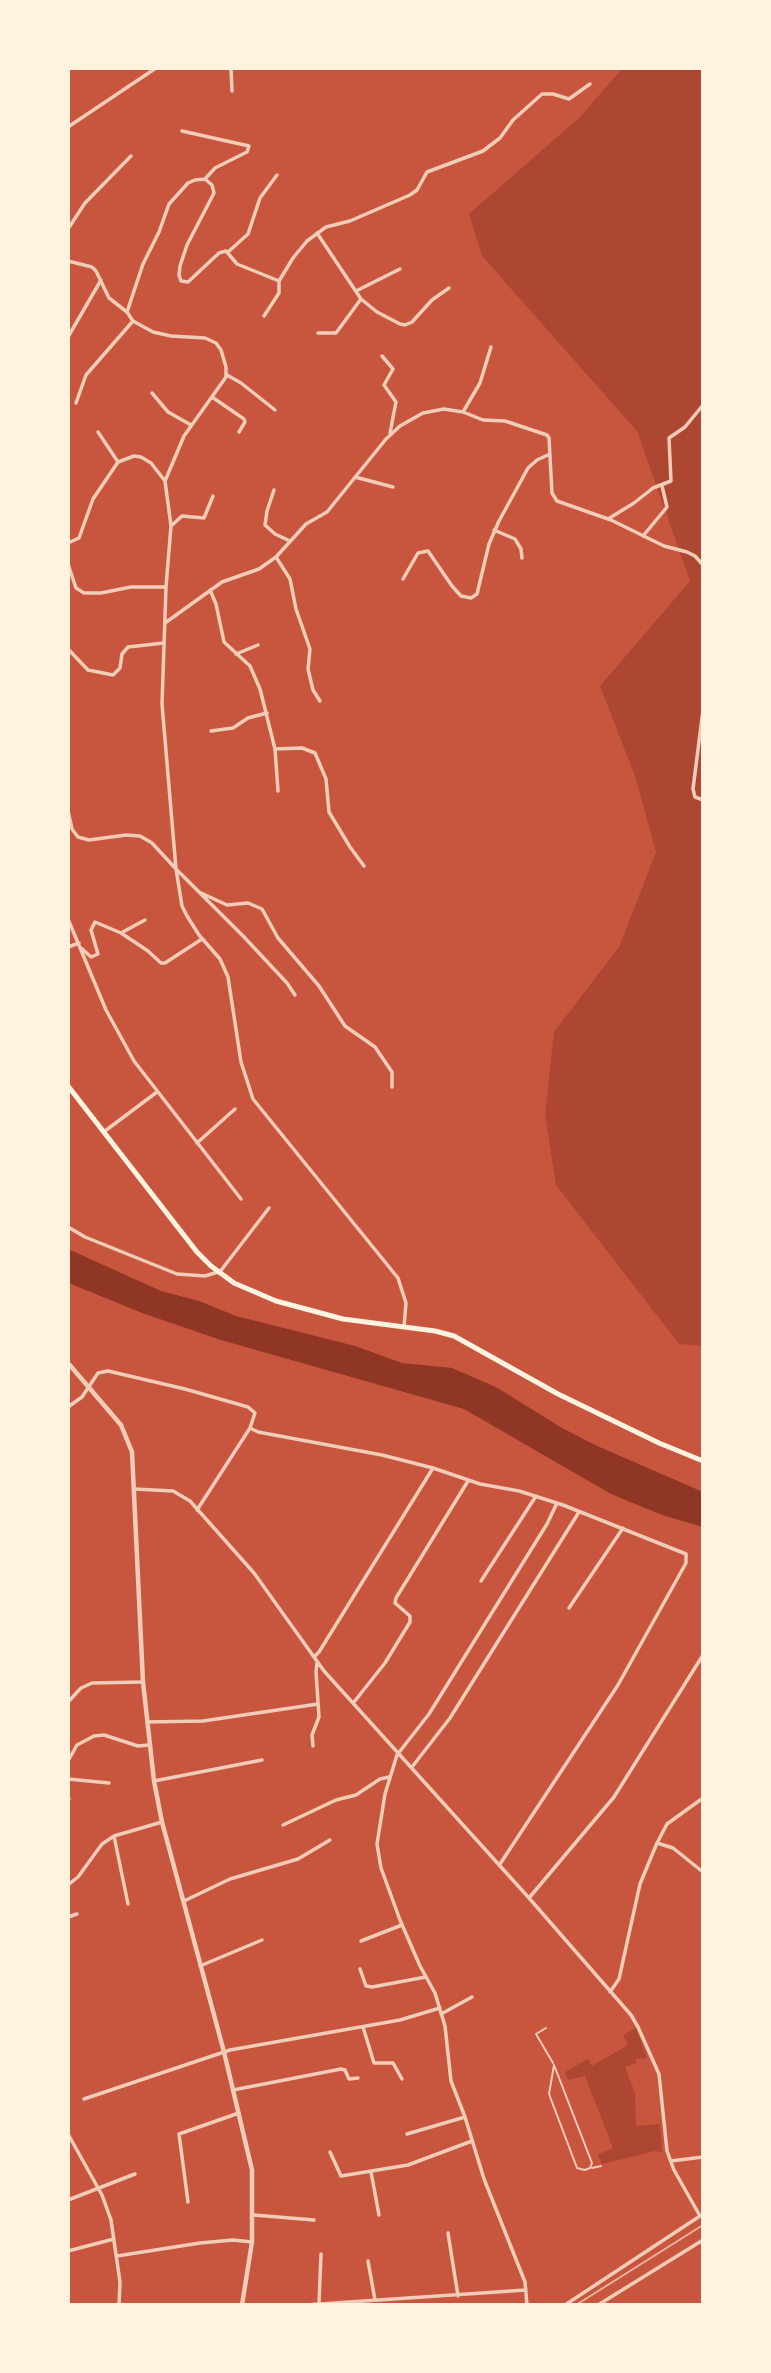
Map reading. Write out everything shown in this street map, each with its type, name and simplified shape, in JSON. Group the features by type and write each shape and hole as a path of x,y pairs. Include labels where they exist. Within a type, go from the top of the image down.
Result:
{"main road":[{"path":"68,1086 197,1252 219,1272 243,1288 283,1304 343,1320 439,1332 459,1338 558,1394 703,1461"}],"street":[{"path":"68,127 156,68"},
{"path":"231,68 232,91"},
{"path":"264,316 278,293 279,281 293,258 317,233 326,227 350,221 410,195 417,190 427,172 477,155 494,144 513,120 542,94 569,99 590,84"},
{"path":"127,313 143,264 169,204 188,183 205,179 215,168 247,152 249,148 245,144 182,131"},
{"path":"68,229 85,203 131,156"},
{"path":"205,179 212,185 214,193 187,245 180,266 179,279 183,282 188,282 219,253 228,252 248,234 260,198 277,175"},
{"path":"317,233 361,299 377,312 405,326 449,288"},
{"path":"228,252 237,264 279,281"},
{"path":"68,261 92,267 109,298 133,321 153,332 211,340 221,349 227,375 275,410"},
{"path":"356,291 400,269"},
{"path":"68,337 101,280"},
{"path":"318,333 336,333 361,299"},
{"path":"76,404 86,375 133,321"},
{"path":"463,412 480,383 491,347"},
{"path":"382,356 393,369 384,385 397,402 390,435"},
{"path":"227,375 178,447 165,481 171,526 162,704 176,869 182,906 202,939 220,959 228,977 241,1062 253,1100 398,1278 406,1303 404,1327"},
{"path":"152,393 168,412 191,425"},
{"path":"212,397 244,419 239,432"},
{"path":"608,519 653,488 671,481 668,439 685,427 703,405"},
{"path":"165,623 191,607 210,590 233,577 259,569 276,557 306,524 327,512 400,426 423,413 444,409 463,412 483,421 505,421 543,433 549,438 552,493 557,501 695,555 703,565"},
{"path":"98,432 118,462"},
{"path":"403,579 418,553 428,551 461,596 471,598 479,589 482,567 494,530 528,468 550,454"},
{"path":"68,543 79,538 87,510 99,487 118,462 134,456 141,457 151,463 165,481"},
{"path":"355,477 393,487"},
{"path":"643,536 667,507 662,486"},
{"path":"274,490 265,525 275,534 290,541"},
{"path":"171,526 182,516 204,518 213,496"},
{"path":"494,530 515,540 523,558"},
{"path":"276,557 290,579 296,609 310,649 307,664 311,683 320,701"},
{"path":"68,564 76,588 84,593 101,593 131,587 166,587"},
{"path":"210,590 216,604 223,642 250,666 267,713 275,749 278,791"},
{"path":"68,649 88,670 113,675 120,668 122,654 128,647 164,643"},
{"path":"236,654 258,645"},
{"path":"703,710 693,789 695,797 703,800"},
{"path":"211,731 233,728 248,718 267,713"},
{"path":"275,749 302,748 315,753 326,779 329,812 364,866"},
{"path":"68,811 72,829 78,837 89,840 140,836 152,843 194,889 244,937 295,995"},
{"path":"194,889 227,905 248,903 262,909 278,938 319,986 345,1026 375,1047 392,1072 392,1087"},
{"path":"68,919 122,1043 241,1199"},
{"path":"121,933 145,920"},
{"path":"80,945 91,957 98,954 91,930 95,922 121,933 161,963 202,939"},
{"path":"68,947 80,945"},
{"path":"105,1132 157,1092"},
{"path":"197,1143 235,1110"},
{"path":"68,1227 85,1237 177,1274 205,1276 219,1272 269,1208"},
{"path":"68,1363 117,1420 128,1440 133,1459 143,1682 154,1781 162,1822 224,2052 252,2170 254,2215 242,2305"},
{"path":"68,1408 76,1403 98,1373 106,1371 185,1389 251,1409 255,1417 250,1428 197,1510"},
{"path":"250,1428 258,1432 324,1443 433,1468 468,1480 506,1487 623,1528 688,1556 618,1685 499,1865"},
{"path":"314,1657 433,1468"},
{"path":"354,1703 385,1663 410,1622 410,1616 395,1603 396,1598 468,1480"},
{"path":"134,1489 178,1492 197,1510 254,1573 317,1663 529,1898 636,2023 655,2062 662,2087 667,2151 701,2218 565,2305"},
{"path":"481,1581 536,1496"},
{"path":"527,2305 525,2282 484,2179 451,2081 440,2008 402,1925 377,1852 389,1777 399,1753 429,1714 547,1524 557,1503"},
{"path":"412,1767 450,1717 579,1513"},
{"path":"569,1608 623,1528"},
{"path":"529,1898 614,1797 703,1655"},
{"path":"313,1746 312,1735 319,1717 317,1663"},
{"path":"68,1702 79,1690 92,1683 143,1682"},
{"path":"147,1722 203,1721 318,1704"},
{"path":"68,1761 77,1745 94,1736 104,1735 138,1746 149,1745"},
{"path":"154,1781 262,1760"},
{"path":"283,1825 336,1800 356,1795 380,1779 389,1777"},
{"path":"68,1779 109,1783"},
{"path":"610,1992 619,1979 640,1884 657,1843 667,1824 703,1798"},
{"path":"68,1885 78,1877 102,1844 114,1836 162,1822"},
{"path":"114,1836 128,1904"},
{"path":"184,1901 230,1879 298,1859 330,1840"},
{"path":"657,1843 673,1848 703,1872"},
{"path":"68,1917 77,1914"},
{"path":"361,1941 402,1925"},
{"path":"200,1966 262,1940"},
{"path":"360,1969 366,1986 372,1987 426,1977"},
{"path":"441,2014 472,1997"},
{"path":"83,2099 224,2052 400,2020 440,2008"},
{"path":"363,2027 374,2063 394,2063 402,2079"},
{"path":"233,2090 341,2068 345,2070 349,2080 358,2078"},
{"path":"188,2202 179,2134 239,2113"},
{"path":"407,2134 465,2117"},
{"path":"68,2134 99,2188 111,2220 117,2256 119,2305"},
{"path":"330,2152 341,2176 408,2165 472,2141"},
{"path":"671,2161 703,2157"},
{"path":"371,2172 379,2215"},
{"path":"68,2200 135,2174"},
{"path":"254,2215 314,2220"},
{"path":"449,2233 458,2296"},
{"path":"68,2251 114,2239"},
{"path":"117,2256 233,2240 252,2242"},
{"path":"598,2305 703,2240"},
{"path":"319,2303 321,2254"},
{"path":"369,2261 375,2300"},
{"path":"305,2305 375,2300 383,2302 526,2290"}],"lane":[{"path":"546,2028 536,2034 554,2065 592,2162 590,2168"},
{"path":"554,2065 549,2094 578,2168 583,2171 601,2166"}],"shaded area":[{"path":"623,68 703,68 703,1346 679,1344 556,1185 545,1114 554,1032 619,947 656,852 635,776 600,686 690,581 637,431 482,256 469,214 579,118"},
{"path":"68,1249 161,1291 199,1301 236,1316 355,1346 402,1363 452,1368 496,1387 595,1445 703,1492 703,1527 662,1515 611,1494 464,1409 221,1340 142,1313 76,1286 68,1282"},
{"path":"636,2028 647,2058 636,2059 636,2063 625,2067 635,2093 636,2126 660,2124 662,2152 655,2151 602,2164 597,2155 613,2148 585,2076 568,2080 565,2072 588,2059 592,2066 628,2045 623,2035"}],"railway":[{"path":"576,2305 703,2225"}]}
